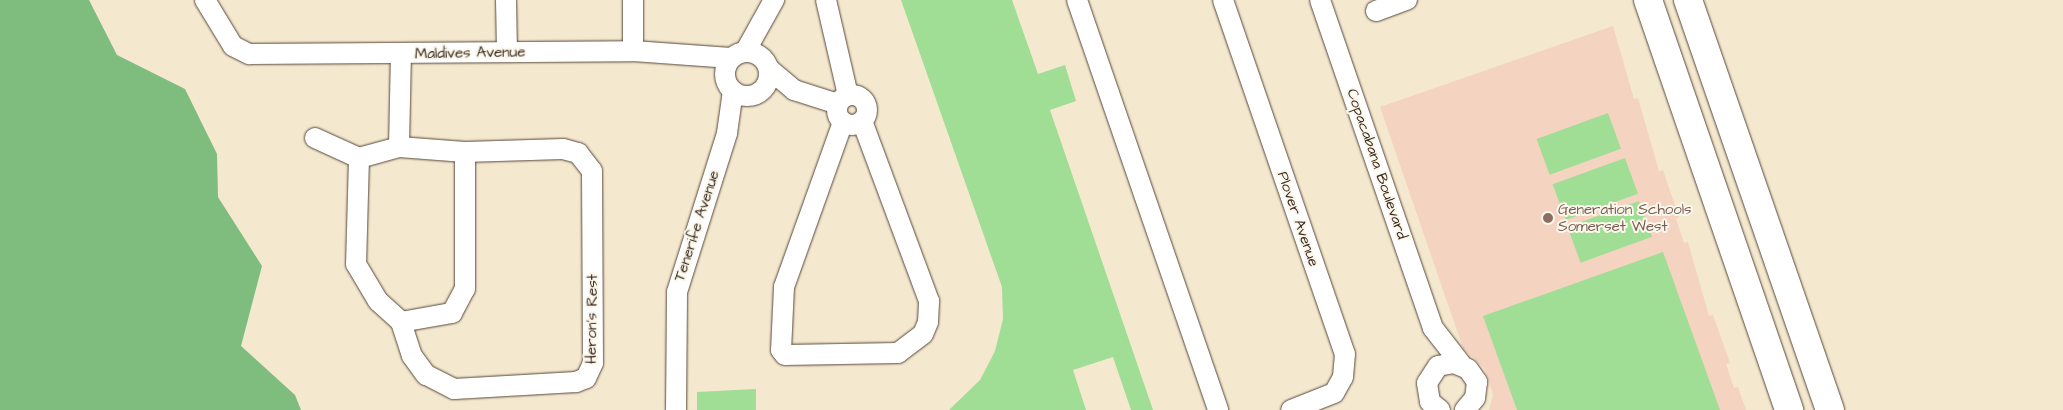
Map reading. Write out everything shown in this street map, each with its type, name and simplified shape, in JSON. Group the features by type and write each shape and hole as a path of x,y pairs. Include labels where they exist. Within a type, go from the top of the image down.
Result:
{"highway":[{"path":"1648,0 1789,410"},
{"path":"1688,0 1830,410"}],"street":[{"name":"Maldives Avenue","path":"205,0 233,46 249,54 400,55 633,51 691,58 738,55"},
{"path":"506,0 507,52"},
{"path":"633,0 633,51"},
{"path":"826,0 848,110 928,301 928,322 923,334 898,353 790,357 781,350 782,294 848,110"},
{"path":"1077,0 1218,410"},
{"name":"Plover Avenue","path":"1222,0 1345,354 1344,372 1334,393 1291,410"},
{"name":"Copacabana Boulevard","path":"1320,0 1433,328 1477,382 1469,408"},
{"path":"1376,11 1407,0"},
{"path":"771,8 738,55 766,65 794,90 848,110"},
{"path":"766,65 771,8"},
{"path":"399,147 400,55"},
{"name":"Tenerife Avenue","path":"676,410 680,272 727,133 729,85 738,55"},
{"name":"Maldives Avenue","path":"691,58 729,85 759,92 794,90"},
{"name":"Tenerife Avenue","path":"727,133 759,92 766,65"},
{"path":"316,138 359,158"},
{"name":"Heron's Rest","path":"399,147 465,152 563,149 586,160 592,171 591,371 576,382 454,389 426,374 412,356 401,322 378,301 356,264 359,158 399,147"},
{"path":"401,322 452,313 465,289 465,152"},
{"name":"Copacabana Boulevard","path":"1433,328 1432,372 1426,390 1440,410"},
{"path":"1432,372 1446,363 1461,364"}],"shaded area":[{"name":"Generation Schools Somerset West","path":"1613,26 1634,99 1638,98 1659,171 1663,170 1679,217 1676,219 1684,243 1688,242 1709,316 1713,315 1730,363 1726,364 1734,388 1738,387 1746,410 1489,410 1493,395 1485,369 1463,348 1380,107"}],"green space":[{"path":"0,0 89,0 117,55 185,89 217,154 218,197 262,266 241,346 295,395 301,410 0,410"},
{"path":"901,0 1012,0 1038,74 1065,65 1076,101 1050,110 1153,410 1131,410 1113,357 1073,370 1086,410 949,410 980,380 995,351 1003,319 1002,287"},
{"path":"1608,113 1621,149 1550,175 1537,139"},
{"path":"1625,158 1638,194 1566,220 1553,184"},
{"path":"1639,201 1652,237 1581,263 1568,227"},
{"path":"1663,252 1720,410 1517,410 1483,316"},
{"path":"756,389 756,410 697,410 697,392"}],"place":[{"name":"Generation Schools Somerset West","path":"1548,218"}]}
